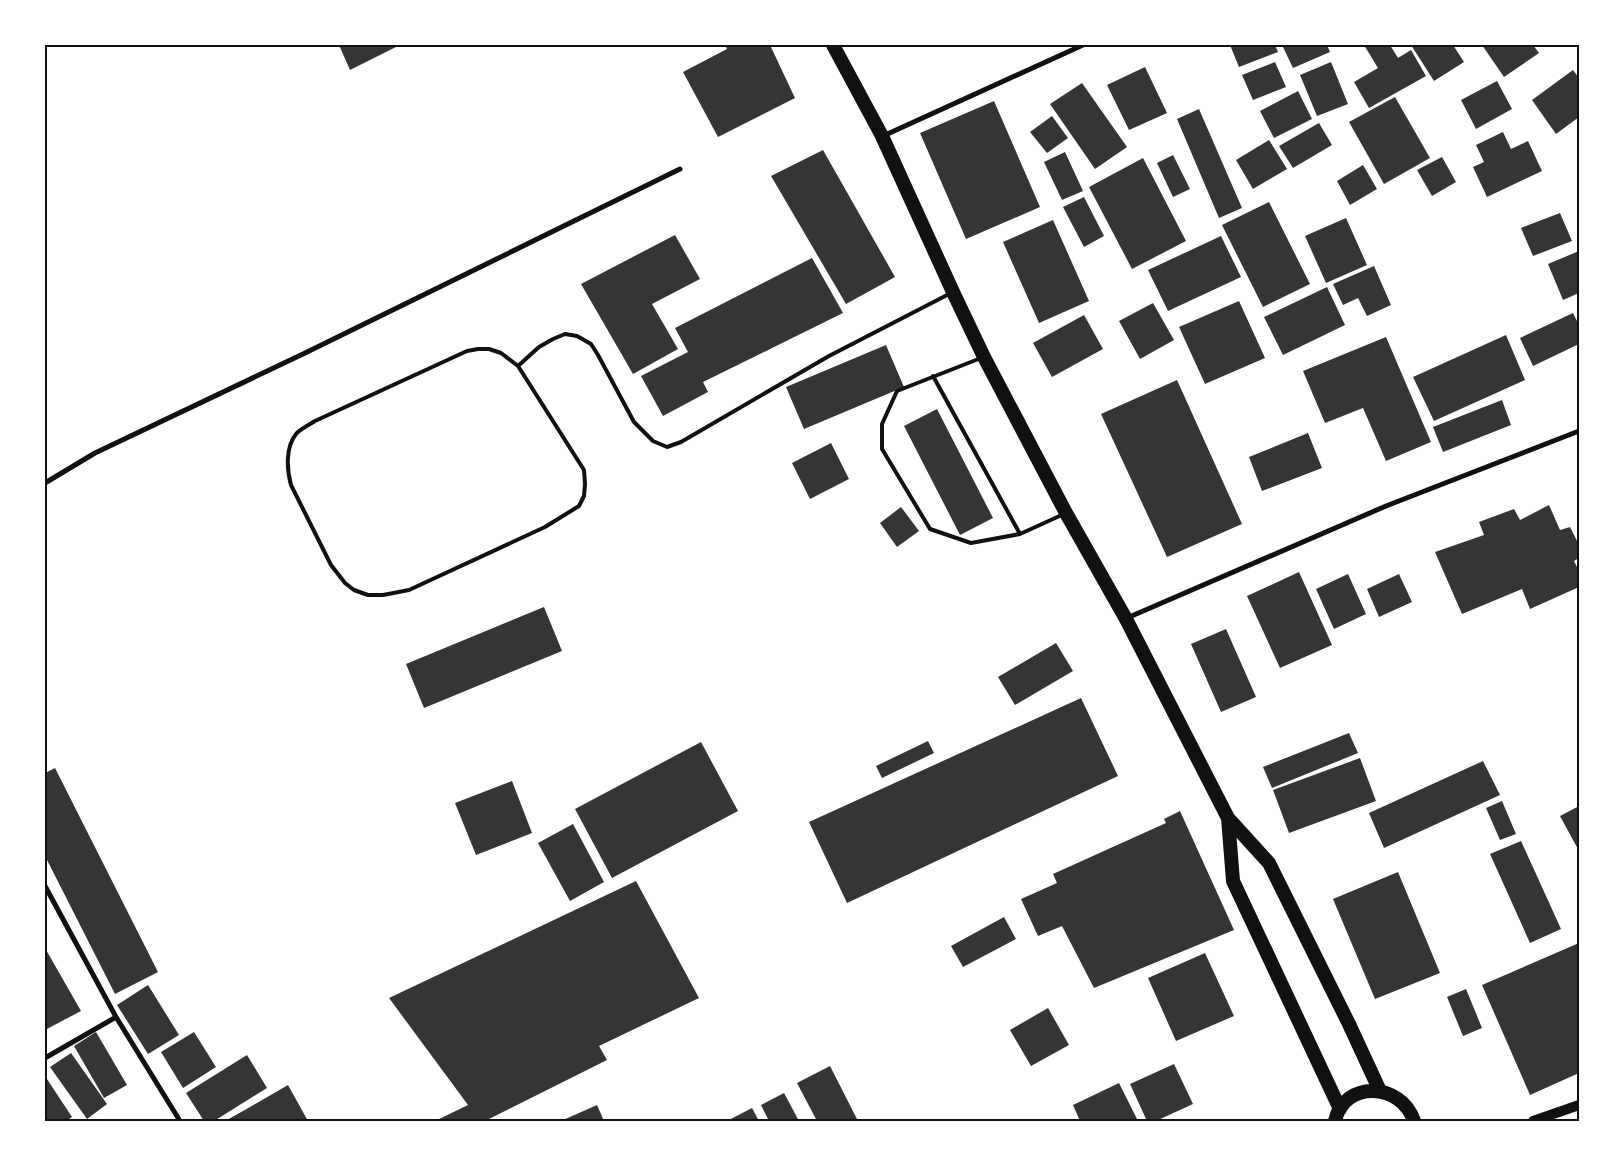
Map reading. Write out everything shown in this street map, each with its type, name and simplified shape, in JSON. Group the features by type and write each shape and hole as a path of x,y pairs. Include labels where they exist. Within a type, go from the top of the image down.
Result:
{"highway":[{"path":"833,45 882,136 984,356 1066,514 1126,619 1228,818 1269,863 1380,1091"},
{"path":"1228,818 1233,881 1337,1115"},
{"path":"1337,1115 1347,1100 1368,1091 1380,1091 1399,1099 1407,1106 1414,1121"}],"main road":[{"path":"1533,1121 1579,1105"}],"street":[{"path":"882,136 1083,45"},
{"path":"45,483 95,453 303,354 680,169"},
{"path":"1126,619 1386,506 1579,431"},
{"path":"45,886 116,1016 180,1121"},
{"path":"45,1058 116,1016"}],"lane":[{"path":"518,366 539,347 553,339 566,334 577,336 591,344 598,354 634,422 653,441 667,447 681,442 829,356 953,292"},
{"path":"489,349 501,353 518,366 584,470 584,496 579,506 545,527 409,590 382,595 368,595 354,590 345,583 331,565 290,485 287,472 288,456 296,434 315,421 467,351 489,349"},
{"path":"984,356 897,391 882,424 882,448 930,529 972,543 1020,534 1066,514"},
{"path":"933,376 1020,534"}],"building":[{"path":"339,45 400,45 350,70"},
{"path":"725,45 770,45 795,98 718,137 683,72 727,49"},
{"path":"1230,45 1275,45 1278,52 1239,67"},
{"path":"1282,45 1327,45 1330,52 1293,68"},
{"path":"1364,45 1390,45 1398,58 1411,50 1426,76 1369,108 1354,82 1378,68"},
{"path":"1411,45 1453,45 1464,62 1434,81"},
{"path":"1482,45 1533,45 1539,53 1504,77"},
{"path":"1275,62 1286,87 1253,100 1242,75"},
{"path":"1331,62 1348,104 1317,116 1300,75"},
{"path":"1145,67 1167,113 1129,130 1107,85"},
{"path":"1573,70 1579,78 1579,117 1556,134 1532,100"},
{"path":"1497,81 1512,109 1476,129 1461,100"},
{"path":"1082,83 1127,147 1095,169 1050,104"},
{"path":"1298,91 1312,119 1274,138 1260,111"},
{"path":"1395,97 1430,158 1384,184 1349,122"},
{"path":"994,101 1040,207 966,239 920,133"},
{"path":"1199,109 1242,208 1219,218 1177,119"},
{"path":"1052,116 1068,138 1047,153 1030,132"},
{"path":"1319,123 1332,145 1293,168 1279,146"},
{"path":"1503,132 1511,149 1528,141 1542,171 1487,197 1473,167 1484,162 1476,145"},
{"path":"1269,140 1287,169 1253,189 1236,160"},
{"path":"823,150 895,277 846,304 771,176"},
{"path":"1065,152 1083,191 1062,200 1044,162"},
{"path":"1173,155 1190,189 1173,197 1157,163"},
{"path":"1442,157 1456,182 1432,196 1417,170"},
{"path":"1143,158 1186,241 1132,269 1089,187"},
{"path":"1363,165 1377,189 1350,205 1337,181"},
{"path":"1084,197 1104,236 1084,247 1063,207"},
{"path":"1269,202 1310,284 1263,307 1222,225"},
{"path":"1560,213 1572,241 1533,256 1521,228"},
{"path":"1346,218 1367,265 1326,283 1305,236"},
{"path":"1053,220 1089,301 1039,323 1003,242"},
{"path":"675,235 700,279 652,304 678,349 633,374 581,284"},
{"path":"1221,236 1241,277 1168,311 1148,270"},
{"path":"1579,251 1579,293 1563,300 1548,264"},
{"path":"812,258 843,313 703,382 708,392 663,416 641,376 688,352 675,328"},
{"path":"1374,266 1391,305 1367,316 1358,298 1343,305 1333,284"},
{"path":"1327,287 1345,325 1283,355 1264,317"},
{"path":"1239,301 1265,358 1205,384 1179,327"},
{"path":"1153,303 1174,340 1140,359 1119,321"},
{"path":"1573,313 1579,325 1579,344 1533,366 1520,338"},
{"path":"1084,315 1103,349 1052,377 1033,343"},
{"path":"1506,335 1525,380 1434,421 1413,377"},
{"path":"1386,337 1431,442 1386,461 1363,408 1325,423 1303,371"},
{"path":"886,345 904,387 804,429 786,387"},
{"path":"1177,380 1242,524 1167,557 1101,414"},
{"path":"1502,400 1511,425 1443,452 1433,427"},
{"path":"937,409 993,518 960,535 904,426"},
{"path":"1308,433 1322,468 1262,491 1249,457"},
{"path":"831,443 849,479 810,499 792,463"},
{"path":"1549,505 1560,530 1570,527 1579,545 1579,558 1574,561 1579,571 1579,587 1530,609 1522,589 1462,614 1435,552 1484,535 1479,522 1514,509 1520,520"},
{"path":"901,507 919,531 897,547 880,523"},
{"path":"1299,572 1332,645 1280,668 1247,596"},
{"path":"1348,574 1366,614 1334,629 1316,589"},
{"path":"1399,574 1412,602 1379,617 1367,589"},
{"path":"544,607 562,651 424,708 406,664"},
{"path":"1226,629 1256,697 1221,712 1191,644"},
{"path":"1056,643 1073,671 1015,705 998,677"},
{"path":"1081,698 1118,776 847,903 809,822"},
{"path":"1349,733 1358,753 1272,788 1263,767"},
{"path":"928,741 934,753 882,778 876,766"},
{"path":"701,742 738,811 612,878 575,809"},
{"path":"1360,758 1376,801 1289,833 1273,790"},
{"path":"1483,761 1500,795 1384,848 1369,813"},
{"path":"55,768 158,972 115,994 45,856 45,773"},
{"path":"512,781 532,833 476,855 455,803"},
{"path":"1502,801 1516,834 1500,840 1486,808"},
{"path":"1579,806 1579,851 1560,816"},
{"path":"1180,811 1234,930 1094,988 1062,926 1038,936 1021,899 1057,883 1053,874 1166,823 1164,819"},
{"path":"573,824 604,882 570,901 538,843"},
{"path":"1521,841 1561,929 1530,943 1490,854"},
{"path":"1398,872 1440,973 1375,999 1333,899"},
{"path":"636,881 699,998 599,1046 607,1060 485,1121 435,1121 468,1105 389,998"},
{"path":"1004,917 1016,939 963,967 951,946"},
{"path":"1579,943 1579,1073 1530,1095 1482,985"},
{"path":"45,948 81,1011 45,1030"},
{"path":"1205,953 1234,1016 1176,1041 1148,978"},
{"path":"148,985 179,1035 148,1054 117,1005"},
{"path":"1466,989 1482,1028 1463,1036 1447,997"},
{"path":"1048,1008 1069,1045 1031,1066 1010,1030"},
{"path":"96,1032 127,1085 104,1098 74,1046"},
{"path":"194,1032 216,1067 183,1088 161,1052"},
{"path":"71,1053 107,1104 87,1119 50,1067"},
{"path":"247,1055 267,1088 214,1121 204,1121 186,1093"},
{"path":"1174,1064 1193,1104 1156,1121 1147,1121 1130,1084"},
{"path":"830,1066 858,1121 817,1121 797,1083"},
{"path":"45,1076 72,1117 66,1121 45,1121"},
{"path":"1119,1083 1138,1121 1080,1121 1073,1105"},
{"path":"288,1085 308,1121 225,1121 243,1111"},
{"path":"784,1093 799,1121 769,1121 761,1105"},
{"path":"597,1105 604,1121 561,1121"},
{"path":"752,1108 759,1121 727,1121"}]}
